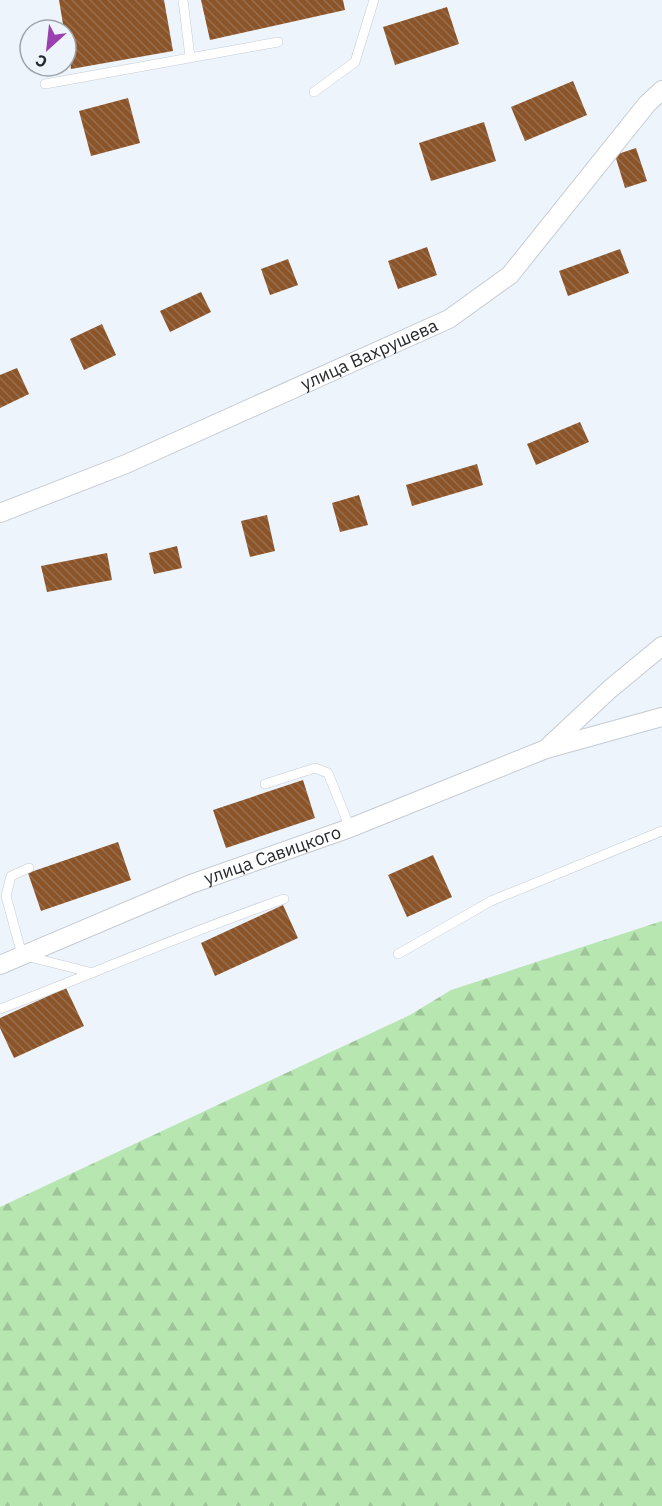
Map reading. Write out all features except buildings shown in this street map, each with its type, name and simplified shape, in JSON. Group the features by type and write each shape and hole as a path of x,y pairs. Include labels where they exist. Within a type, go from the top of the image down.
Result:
{"street":[{"name":"улица Вахрушева","path":"0,513 126,464 450,319 510,275 647,104 662,90"},
{"name":"улица Савицкого","path":"546,749 610,689 662,646"},
{"name":"улица Савицкого","path":"0,965 191,884 350,828 546,749 662,717"}],"lane":[{"path":"183,0 190,57"},
{"path":"314,92 355,62 374,0"},
{"path":"45,84 278,42"},
{"path":"265,784 315,768 328,773 350,828"},
{"path":"398,954 491,901 662,831"},
{"path":"29,868 12,876 6,896 22,955 93,973"},
{"path":"0,1009 211,924 284,899"}],"green space":[{"path":"662,921 662,1506 0,1506 0,1207 410,1015 451,990"}]}
